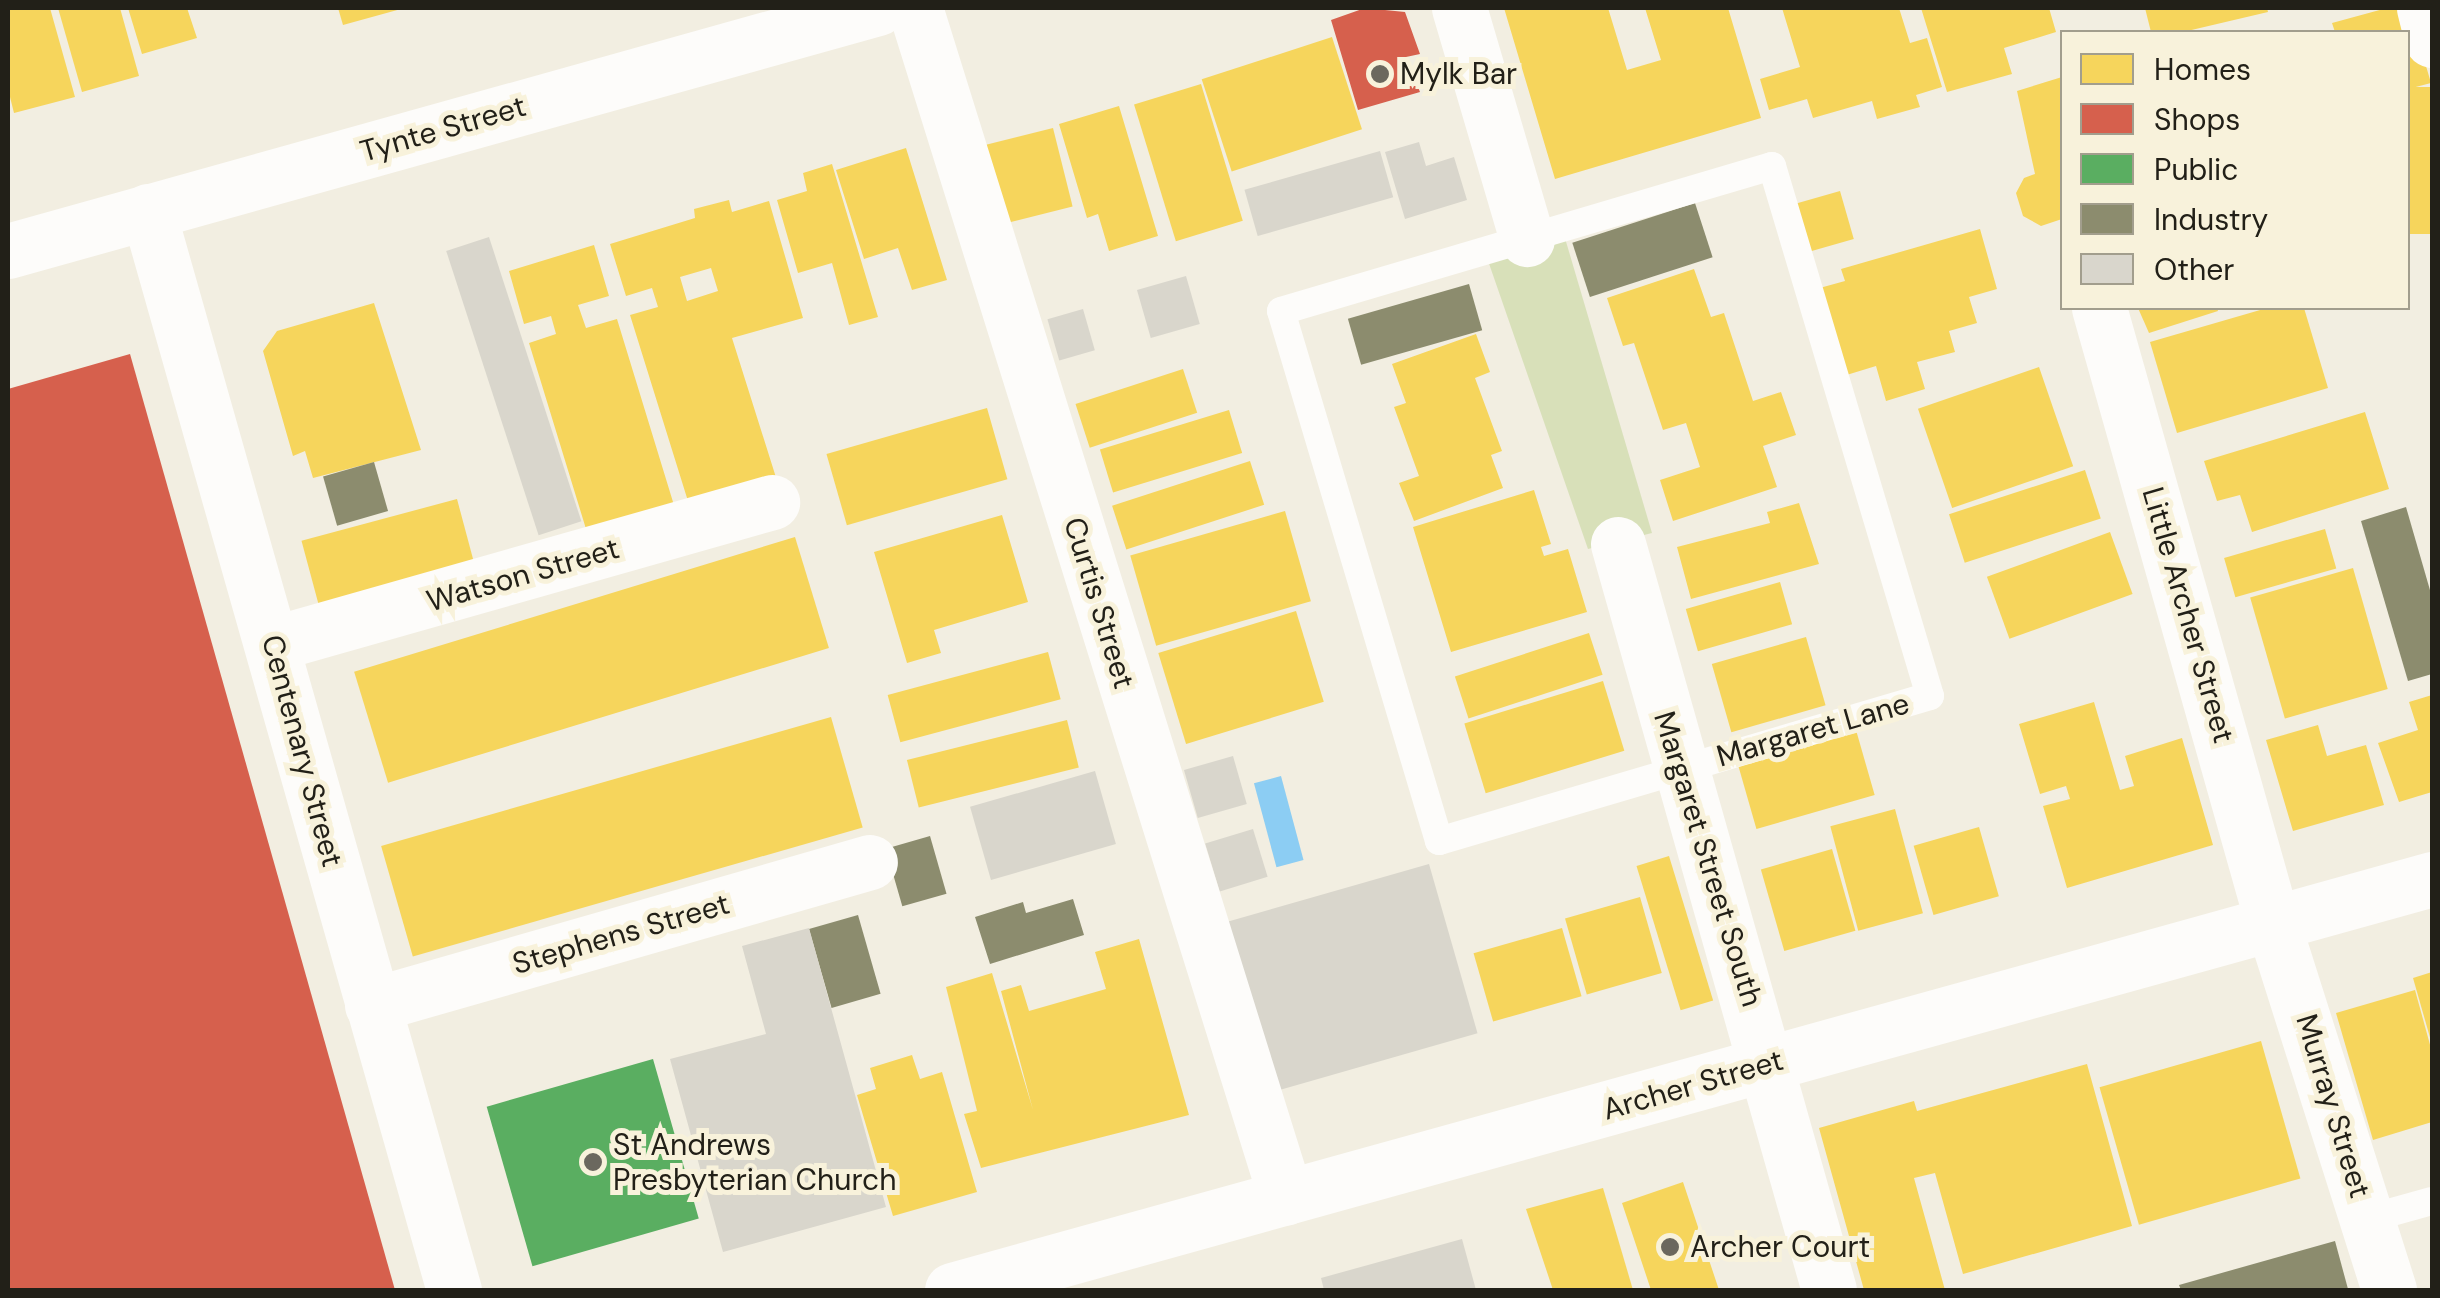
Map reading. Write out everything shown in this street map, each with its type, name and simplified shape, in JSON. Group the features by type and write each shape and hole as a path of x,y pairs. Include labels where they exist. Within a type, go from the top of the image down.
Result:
{"street":[{"name":"Tynte Street","path":"8,251 878,8"},
{"name":"Curtis Street","path":"915,8 1286,1198"},
{"path":"1459,8 1527,239"},
{"path":"2424,8 2432,40"},
{"name":"Centenary Street","path":"148,211 454,1290"},
{"name":"Little Archer Street","path":"2100,310 2273,924"},
{"name":"Watson Street","path":"272,644 772,502"},
{"name":"Margaret Street South","path":"1618,544 1829,1290"},
{"name":"Stephens Street","path":"372,1005 870,862"},
{"name":"Archer Street","path":"952,1290 2432,879"},
{"name":"Murray Street","path":"2273,924 2389,1290"}],"lane":[{"name":"Margaret Lane","path":"1772,166 1930,696 1680,770 1439,841 1281,311 1772,166"},
{"path":"2367,1219 2432,1202"}],"green space":[{"path":"1562,228 1652,533 1588,549 1485,252"}],"water":[{"path":"1281,776 1304,860 1276,867 1254,783"}],"building: Homes":[{"path":"8,8 50,8 75,97 14,113 8,89"},
{"path":"58,8 120,8 139,76 82,92"},
{"path":"128,8 187,8 197,38 142,54"},
{"path":"338,8 401,8 401,9 343,25"},
{"path":"1504,8 1608,8 1627,70 1661,60 1645,8 1728,8 1761,118 1555,179"},
{"path":"1782,8 1899,8 1910,43 1927,38 1942,87 1916,95 1920,107 1877,119 1872,101 1813,118 1807,99 1769,110 1760,79 1800,67"},
{"path":"1921,8 2049,8 2056,32 2004,48 2012,74 1947,92"},
{"path":"2145,8 2267,8 2268,12 2192,30 2150,30"},
{"path":"2387,8 2409,8 2431,83 2410,88 2410,30 2334,30 2332,23"},
{"path":"1332,37 1362,129 1232,172 1202,79"},
{"path":"2060,78 2060,220 2041,226 2023,216 2016,193 2024,178 2035,174 2017,91"},
{"path":"1201,84 1243,221 1176,241 1134,104"},
{"path":"2410,87 2432,87 2432,234 2410,234"},
{"path":"1119,106 1158,236 1109,251 1098,214 1087,218 1059,124"},
{"path":"1053,128 1073,207 1006,223 986,145"},
{"path":"906,148 947,280 912,290 898,248 864,259 836,170"},
{"path":"832,164 878,317 849,325 832,263 798,273 777,200 807,191 803,173"},
{"path":"1840,191 1854,239 1805,253 1791,205"},
{"path":"729,200 732,212 769,201 803,318 732,338 779,487 692,514 630,315 658,307 652,288 626,296 610,244 695,218 694,209","holes":["711,268 718,291 687,301 680,277"]},
{"path":"1980,229 1997,289 1969,297 1977,323 1949,331 1955,352 1917,362 1925,389 1886,401 1876,366 1840,377 1816,289 1845,281 1841,269"},
{"path":"594,245 609,296 578,305 586,328 617,319 677,515 590,542 529,343 556,334 551,316 524,324 509,271"},
{"path":"1694,269 1711,317 1724,313 1753,401 1781,392 1796,435 1763,446 1777,487 1673,521 1660,480 1700,467 1686,423 1663,430 1634,343 1623,346 1607,298"},
{"path":"374,303 421,450 313,478 305,451 293,456 263,351 277,331"},
{"path":"2139,310 2218,311 2149,333"},
{"path":"2260,310 2305,310 2328,388 2177,433 2150,342"},
{"path":"1476,334 1490,372 1475,378 1502,451 1491,455 1503,488 1414,521 1399,483 1419,476 1394,407 1406,403 1392,364"},
{"path":"2039,367 2073,466 1952,508 1918,409"},
{"path":"1183,369 1197,413 1090,448 1076,404"},
{"path":"987,408 1007,479 847,525 826,454"},
{"path":"1229,410 1242,453 1113,493 1100,449"},
{"path":"2365,412 2389,489 2252,532 2240,495 2217,501 2204,461"},
{"path":"1250,461 1264,505 1126,550 1112,506"},
{"path":"2085,470 2101,519 1965,563 1949,514"},
{"path":"1534,490 1551,544 1541,547 1544,556 1568,549 1587,612 1451,652 1413,527"},
{"path":"457,499 475,566 319,607 301,541"},
{"path":"1799,503 1819,564 1691,599 1677,547 1770,523 1767,512"},
{"path":"1285,511 1311,601 1156,646 1130,555"},
{"path":"1002,515 1028,602 934,630 941,653 907,663 874,552"},
{"path":"2325,529 2336,568 2235,597 2224,558"},
{"path":"2110,532 2133,594 2009,639 1987,577"},
{"path":"795,537 829,648 388,783 354,672"},
{"path":"2353,568 2388,689 2285,719 2250,597"},
{"path":"1780,582 1792,624 1698,651 1686,609"},
{"path":"1296,611 1324,702 1186,744 1158,653"},
{"path":"1589,633 1603,675 1468,718 1455,677"},
{"path":"1806,637 1826,705 1731,732 1712,664"},
{"path":"1048,652 1061,699 900,742 888,695"},
{"path":"1603,681 1624,751 1486,793 1464,723"},
{"path":"2432,695 2432,792 2399,802 2378,743 2418,730 2409,702"},
{"path":"2094,702 2120,790 2134,786 2125,756 2182,738 2213,845 2067,888 2043,806 2070,799 2066,786 2040,794 2019,724"},
{"path":"831,717 863,828 413,957 381,846"},
{"path":"1067,720 1079,768 919,807 907,760"},
{"path":"1854,723 1875,795 1756,829 1736,757"},
{"path":"2318,725 2327,756 2366,745 2384,805 2293,831 2266,740"},
{"path":"1895,809 1923,913 1858,931 1830,826"},
{"path":"1979,827 1999,896 1933,915 1914,846"},
{"path":"1832,849 1855,931 1784,951 1761,869"},
{"path":"1669,856 1713,1000 1681,1010 1636,866"},
{"path":"1640,897 1662,973 1587,994 1565,918"},
{"path":"1562,928 1582,996 1493,1022 1474,953"},
{"path":"1139,939 1189,1115 981,1168 964,1114 977,1111 946,987 992,973 1033,1110 1001,991 1021,985 1029,1011 1106,989 1095,952"},
{"path":"2432,972 2432,1040 2431,1041 2413,978"},
{"path":"2415,990 2432,1052 2432,1122 2373,1140 2336,1013"},
{"path":"2261,1041 2300,1178 2139,1225 2100,1087"},
{"path":"912,1055 920,1079 942,1072 977,1192 893,1216 857,1095 876,1089 870,1068"},
{"path":"2087,1064 2132,1226 1963,1274 1935,1173 1914,1178 1945,1290 1864,1290 1819,1128 1914,1101 1917,1111"},
{"name":"Archer Court","path":"1683,1182 1719,1290 1651,1290 1622,1203"},
{"path":"1603,1188 1633,1290 1553,1290 1526,1209"}],"building: Shops":[{"name":"Mylk Bar","path":"1365,8 1405,12 1420,54 1406,57 1420,92 1358,110 1331,20"},
{"path":"130,354 395,1290 8,1290 8,389"}],"building: Public":[{"name":"St Andrews Presbyterian Church","path":"653,1059 699,1219 532,1266 487,1107"}],"building: Industry":[{"path":"1695,203 1713,257 1590,297 1572,243"},
{"path":"1469,284 1482,330 1361,365 1348,319"},
{"path":"374,462 388,511 337,526 323,477"},
{"path":"2406,507 2432,597 2432,674 2408,681 2361,521"},
{"path":"930,836 947,894 902,906 886,849"},
{"path":"1073,899 1084,935 990,964 975,917 1023,902 1026,913"},
{"path":"858,915 881,994 832,1008 809,929"},
{"path":"2335,1241 2348,1289 2181,1290 2179,1285"}],"building: Other":[{"path":"1419,142 1426,166 1454,157 1467,200 1405,219 1385,152"},
{"path":"1380,151 1393,197 1258,236 1244,190"},
{"path":"489,237 581,521 539,535 446,251"},
{"path":"1186,276 1200,324 1151,338 1137,290"},
{"path":"1083,309 1095,350 1059,361 1047,319"},
{"path":"1233,756 1247,804 1198,818 1184,770"},
{"path":"1095,771 1116,844 991,880 970,807"},
{"path":"1253,829 1268,877 1220,891 1205,844"},
{"path":"1429,864 1478,1033 1270,1093 1221,924"},
{"path":"809,928 886,1207 723,1252 670,1059 766,1034 742,946"},
{"path":"1462,1239 1476,1290 1324,1290 1321,1278"}],"place":[{"name":"Mylk Bar","path":"1380,74"},
{"name":"St Andrews Presbyterian Church","path":"593,1162"},
{"name":"Archer Court","path":"1670,1247"}]}
